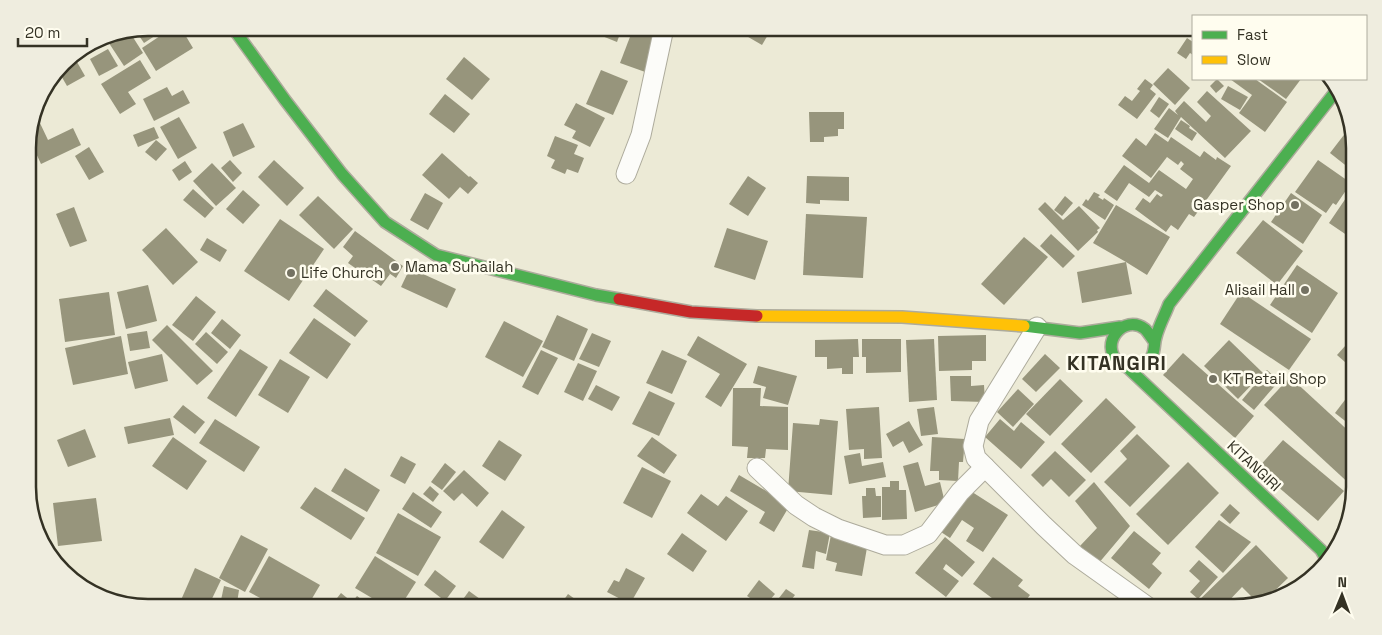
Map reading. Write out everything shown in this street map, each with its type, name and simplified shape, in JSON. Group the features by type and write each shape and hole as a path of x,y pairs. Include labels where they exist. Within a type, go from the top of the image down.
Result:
{"street":[{"path":"239,36 342,174 385,222 436,255 596,294 691,312 771,317 902,317 1037,327 1080,333 1120,327 1145,319 1169,304"},
{"path":"626,174 641,135 662,36"},
{"path":"1154,341 1169,304 1332,95"},
{"path":"1128,367 1137,367 1145,364 1152,358 1155,350 1151,333 1145,327 1145,319"},
{"path":"1037,327 979,421 973,446 976,458 1075,555 1137,599"},
{"path":"1080,333 1103,345 1111,341 1114,333 1120,327"},
{"name":"KITANGIRI","path":"1103,345 1120,364 1128,367 1311,540 1323,554"},
{"path":"1152,358 1160,399"},
{"path":"757,468 796,505 814,517 885,545 904,545 928,534 960,492 985,466"}],"building":[{"path":"139,36 155,36 144,43"},
{"path":"160,36 186,36 193,48 156,71 142,48"},
{"path":"602,36 619,36 617,42"},
{"path":"630,36 652,36 660,39 648,73 620,63"},
{"path":"746,36 767,36 762,45"},
{"path":"133,37 143,53 124,66 109,44"},
{"path":"1187,38 1192,41 1192,54 1190,53 1186,59 1177,53"},
{"path":"108,49 118,66 99,76 90,59"},
{"path":"464,57 490,79 472,100 446,79"},
{"path":"140,60 151,78 128,92 136,104 120,114 101,84"},
{"path":"76,62 85,76 67,86 62,77"},
{"path":"1168,68 1190,88 1175,105 1153,84"},
{"path":"601,70 628,81 613,115 586,104"},
{"path":"1145,79 1153,85 1150,89 1156,94 1137,119 1118,105 1125,96 1132,101 1140,91 1137,89"},
{"path":"1218,80 1224,86 1216,93 1210,86"},
{"path":"1231,80 1256,80 1287,102 1265,132 1239,113 1252,95"},
{"path":"1259,80 1300,80 1286,99"},
{"path":"1228,86 1248,97 1240,110 1221,99"},
{"path":"167,87 172,96 183,90 190,103 154,121 143,99"},
{"path":"1207,91 1251,131 1225,158 1181,117 1168,138 1154,129 1169,108 1178,115 1175,111 1184,101 1206,122 1211,116 1197,102"},
{"path":"445,94 470,114 454,133 429,114"},
{"path":"1159,97 1169,104 1159,118 1150,111"},
{"path":"576,103 605,118 590,147 572,138 576,131 564,125"},
{"path":"809,112 844,112 844,129 838,129 838,136 824,137 824,142 810,142"},
{"path":"179,117 197,148 178,159 160,127"},
{"path":"1181,120 1197,133 1192,141 1175,129"},
{"path":"40,122 48,140 73,128 81,145 41,164 36,153"},
{"path":"243,123 255,147 233,157 223,132"},
{"path":"154,127 159,138 138,147 133,135"},
{"path":"1155,133 1168,142 1171,137 1200,157 1204,151 1216,160 1217,157 1231,166 1194,217 1189,214 1178,230 1171,225 1166,232 1135,209 1143,198 1150,203 1157,194 1161,197 1163,195 1155,190 1149,197 1129,183 1117,201 1104,192 1124,165 1149,183 1159,170 1186,189 1193,179 1180,169 1184,164 1181,161 1178,165 1167,157 1151,178 1122,156 1136,138 1146,146"},
{"path":"1345,134 1346,166 1330,153"},
{"path":"555,136 578,145 574,154 584,158 578,173 567,169 565,174 551,168 555,160 547,156"},
{"path":"156,140 167,149 156,161 145,152"},
{"path":"89,147 104,172 89,180 75,156"},
{"path":"442,153 478,183 468,194 460,187 449,199 422,175"},
{"path":"230,160 242,173 233,182 221,168"},
{"path":"274,160 304,188 287,206 258,177"},
{"path":"1318,160 1346,180 1346,190 1336,205 1333,203 1326,213 1295,192"},
{"path":"185,161 192,172 179,181 172,170"},
{"path":"212,163 236,188 216,206 193,181"},
{"path":"748,176 766,188 748,216 729,204"},
{"path":"807,176 849,177 849,201 820,200 820,204 806,203"},
{"path":"193,189 214,208 205,218 183,200"},
{"path":"243,190 260,205 243,224 226,209"},
{"path":"1094,192 1100,195 1098,197 1103,200 1104,198 1114,205 1105,220 1082,205 1086,199 1088,201"},
{"path":"425,193 443,203 428,230 410,220"},
{"path":"1291,193 1322,215 1303,244 1271,222"},
{"path":"318,196 353,229 334,249 299,215"},
{"path":"1065,196 1073,203 1062,216 1054,210"},
{"path":"1346,198 1346,235 1329,223"},
{"path":"1045,202 1063,220 1079,206 1100,228 1097,230 1098,232 1078,251 1038,209"},
{"path":"1116,205 1170,237 1147,275 1093,243"},
{"path":"74,207 87,241 70,247 56,214"},
{"path":"806,214 867,217 863,278 803,275"},
{"name":"Life Church","path":"280,219 324,249 289,301 244,271"},
{"path":"1263,220 1303,251 1277,285 1236,253"},
{"path":"166,228 198,262 173,285 142,250"},
{"path":"727,228 768,241 755,280 714,267"},
{"path":"355,231 403,266 396,278 386,271 390,274 381,286 348,263 353,256 343,247"},
{"path":"1051,234 1075,256 1063,268 1040,246"},
{"path":"1024,237 1048,257 1004,305 981,284"},
{"path":"207,238 227,250 220,262 200,250"},
{"path":"1126,262 1132,294 1082,303 1077,272"},
{"path":"1297,265 1338,293 1312,333 1270,305"},
{"path":"410,268 456,289 447,308 401,287"},
{"path":"148,285 157,321 126,329 117,292"},
{"path":"326,289 368,321 355,337 313,306"},
{"path":"109,292 115,335 65,342 59,299"},
{"path":"1241,292 1311,339 1289,370 1220,324"},
{"path":"196,296 216,312 193,341 172,325"},
{"path":"557,315 588,329 574,361 542,347"},
{"path":"314,318 351,344 327,379 289,353"},
{"path":"222,319 241,335 230,349 211,333"},
{"path":"504,321 543,341 523,377 485,357"},
{"path":"167,325 213,371 197,385 152,340"},
{"path":"147,331 150,348 130,351 127,334"},
{"path":"206,332 228,352 217,364 195,344"},
{"path":"592,333 611,341 599,367 579,359"},
{"path":"986,335 986,361 972,361 972,370 939,371 938,336"},
{"path":"121,336 128,374 73,385 65,348"},
{"path":"698,336 747,364 721,407 705,397 720,374 687,355"},
{"path":"858,339 859,357 853,357 853,374 842,374 842,368 827,369 827,357 815,357 815,340"},
{"path":"862,339 901,339 901,372 866,373 866,357 862,357"},
{"path":"934,339 937,400 909,402 906,340"},
{"path":"1229,340 1263,373 1238,399 1204,366"},
{"path":"1346,345 1346,363 1337,355"},
{"path":"240,349 268,367 236,417 207,398"},
{"path":"541,350 558,358 538,395 522,387"},
{"path":"662,350 687,361 672,394 646,383"},
{"path":"1183,353 1254,416 1235,438 1163,375"},
{"path":"162,354 168,381 135,389 128,362"},
{"path":"1045,354 1060,368 1036,392 1022,379"},
{"path":"280,359 310,377 288,413 258,395"},
{"path":"578,363 597,371 583,401 564,392"},
{"path":"758,366 797,376 788,405 763,398 766,387 753,383"},
{"path":"1267,370 1279,381 1254,410 1242,400"},
{"path":"950,376 971,376 971,386 984,385 985,402 951,401"},
{"path":"1290,377 1346,429 1346,481 1264,405"},
{"path":"1060,379 1083,401 1050,436 1026,414"},
{"path":"596,385 620,397 612,411 588,399"},
{"path":"733,388 761,388 760,406 788,407 788,450 766,449 765,458 747,458 748,447 732,446"},
{"path":"1018,389 1034,404 1013,427 997,412"},
{"path":"649,391 675,403 659,436 632,424"},
{"path":"1106,398 1136,427 1091,473 1061,444"},
{"path":"1346,399 1346,422 1335,413"},
{"path":"183,405 205,422 195,434 173,417"},
{"path":"879,407 882,458 864,459 864,449 849,450 846,409"},
{"path":"934,407 938,434 921,436 917,409"},
{"path":"170,418 174,435 128,444 124,427"},
{"path":"215,419 260,447 244,472 199,443"},
{"path":"820,419 838,421 832,495 788,491 793,423 819,425"},
{"path":"1000,419 1014,431 1021,422 1045,442 1021,469 985,437"},
{"path":"909,421 923,445 909,453 903,441 893,447 886,434"},
{"path":"85,429 96,457 68,467 57,440"},
{"path":"1137,434 1170,466 1130,507 1104,482 1127,459 1120,451"},
{"path":"173,437 207,461 187,490 152,466"},
{"path":"652,437 677,455 664,474 637,456"},
{"path":"932,437 965,439 963,462 959,462 958,481 939,480 939,471 930,471"},
{"path":"499,440 522,455 505,481 482,466"},
{"path":"1283,440 1344,491 1318,521 1257,469"},
{"path":"1055,451 1086,480 1069,497 1051,479 1043,487 1031,475"},
{"path":"860,453 862,466 883,462 886,477 849,484 844,456"},
{"path":"401,456 416,464 405,484 390,476"},
{"path":"918,462 925,486 940,482 945,503 915,512 903,466"},
{"path":"1188,462 1219,493 1168,545 1136,514"},
{"path":"445,463 456,472 442,490 431,482"},
{"path":"642,467 671,481 652,518 623,503"},
{"path":"345,468 380,490 367,512 331,491"},
{"path":"464,470 489,493 477,507 462,493 454,501 443,491"},
{"path":"739,475 790,505 774,532 759,523 765,512 730,491"},
{"path":"890,481 899,481 899,490 906,490 907,519 882,520 882,487 890,487"},
{"path":"1094,482 1130,526 1098,564 1080,546 1097,528 1075,501"},
{"path":"430,486 439,494 433,502 423,494"},
{"path":"315,487 365,518 351,540 300,508"},
{"path":"866,488 875,488 876,496 881,496 881,517 863,518 862,496 866,496"},
{"path":"969,490 1008,515 983,552 966,541 974,528 962,520 950,538 941,532"},
{"path":"413,492 442,512 431,528 402,509"},
{"path":"701,494 718,506 726,496 748,511 726,541 687,513"},
{"path":"96,498 102,541 58,546 53,503"},
{"path":"1230,504 1240,513 1230,524 1220,515"},
{"path":"502,510 525,527 503,559 479,542"},
{"path":"398,513 441,537 418,576 376,553"},
{"path":"1219,520 1251,542 1223,573 1195,547"},
{"path":"809,530 830,533 826,554 816,551 814,569 802,567"},
{"path":"1134,531 1161,553 1152,564 1162,573 1149,589 1111,558"},
{"path":"682,533 707,551 693,572 667,554"},
{"path":"241,535 268,549 245,592 219,578"},
{"path":"831,535 868,542 862,576 835,571 837,563 826,560"},
{"path":"945,537 975,562 962,577 946,564 943,569 959,581 946,597 915,573"},
{"path":"1256,545 1288,578 1275,590 1255,597 1252,597 1242,587 1231,599 1200,599"},
{"path":"269,556 320,585 312,599 262,599 249,592"},
{"path":"375,556 416,582 405,599 374,599 355,588"},
{"path":"993,557 1023,580 1018,586 1030,595 1027,599 993,599 973,584"},
{"path":"1199,560 1218,577 1198,599 1190,592 1200,581 1189,571"},
{"path":"195,568 221,580 212,599 181,599"},
{"path":"626,568 645,578 633,599 620,599 607,592 614,580 619,582"},
{"path":"435,570 456,586 446,599 442,599 424,585"},
{"path":"759,580 775,594 771,599 752,599 747,596"},
{"path":"224,586 239,590 238,599 221,599"},
{"path":"786,589 795,595 792,599 778,599"},
{"path":"469,591 480,599 463,599"},
{"path":"341,593 348,599 336,599"},
{"path":"568,594 575,599 564,599"}],"traffic: fast":[{"path":"239,36 342,174 385,222 436,255 619,299"},
{"path":"1154,341 1145,329 1137,325 1129,325 1116,333 1111,347 1113,355 1119,363 1127,367 1137,367 1150,360 1153,354 1155,339 1169,304 1332,95"},
{"path":"1024,326 1080,333 1120,327"},
{"path":"1127,367 1323,554"}],"traffic: slow":[{"path":"757,316 902,317 1024,326"}],"traffic: jam":[{"path":"619,299 691,312 757,316"}],"place":[{"name":"Gasper Shop","path":"1295,205"},
{"name":"Mama Suhailah","path":"395,267"},
{"name":"Life Church","path":"291,273"},
{"name":"Alisail Hall","path":"1305,290"},
{"name":"KT Retail Shop","path":"1213,379"}],"district":[{"name":"KITANGIRI","path":"1117,363"}]}
